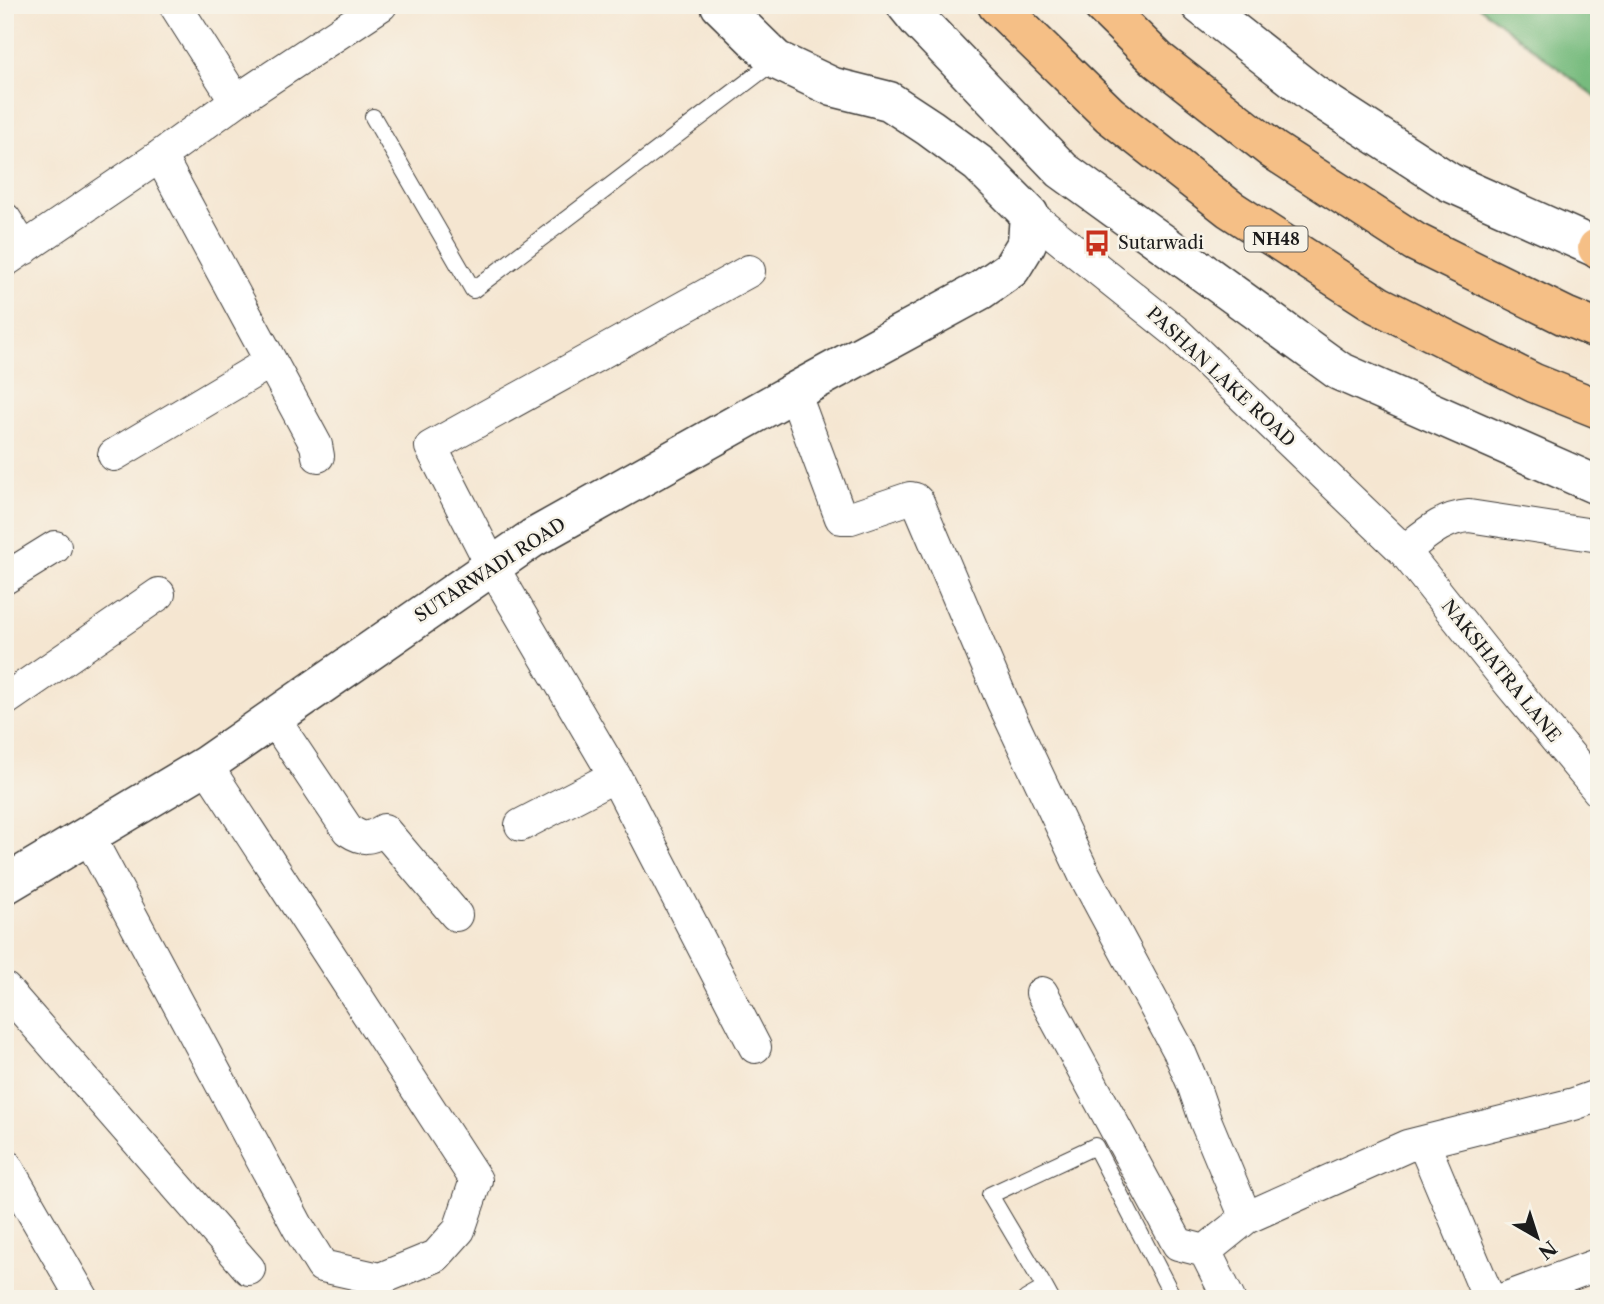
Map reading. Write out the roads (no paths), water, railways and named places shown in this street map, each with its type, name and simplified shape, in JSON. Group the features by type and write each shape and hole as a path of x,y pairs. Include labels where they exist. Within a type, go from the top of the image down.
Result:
{"highway":[{"name":"NH48","path":"997,5 1110,115 1230,209 1378,305 1534,383 1599,409"},
{"path":"1102,5 1158,60 1273,150 1415,242 1599,331"}],"street":[{"path":"175,5 236,101"},
{"path":"5,219 15,255 236,101 381,5"},
{"path":"720,5 776,60 833,87 889,101 930,128 979,164 1029,214"},
{"path":"906,5 1062,170 1339,371 1599,486"},
{"path":"1200,5 1313,94 1449,182 1598,249"},
{"path":"160,156 316,445 318,456"},
{"name":"SUTARWADI ROAD","path":"5,885 206,765 533,538 981,290 1011,269 1027,243 1029,214"},
{"name":"PASHAN LAKE ROAD","path":"1029,214 1174,331 1404,551"},
{"path":"748,271 431,447 492,566 615,776 755,1047"},
{"path":"114,455 270,362"},
{"path":"794,392 841,518 851,518 910,498 918,502 1003,702 1084,874 1179,1051 1247,1218"},
{"path":"1404,551 1436,526 1455,517 1469,516 1599,536"},
{"path":"5,578 55,547"},
{"name":"NAKSHATRA LANE","path":"1404,551 1599,791"},
{"path":"5,700 159,594"},
{"path":"273,718 348,830 358,837 371,837 384,830 456,915"},
{"path":"88,835 298,1227 322,1265 380,1279 436,1256 459,1230 476,1180 206,765"},
{"path":"521,825 615,776"},
{"path":"5,989 249,1269"},
{"path":"1041,993 1178,1244 1205,1251 1230,1299"},
{"path":"1205,1251 1247,1218 1407,1146 1574,1104 1599,1095"},
{"path":"1423,1142 1489,1299"},
{"path":"5,1164 83,1299"},
{"path":"1504,1299 1599,1264"}],"lane":[{"path":"373,117 473,290 776,60"},
{"path":"1026,1299 1048,1293 990,1195 1095,1146 1174,1299"}],"place":[{"name":"Sutarwadi","path":"1097,243"}]}
